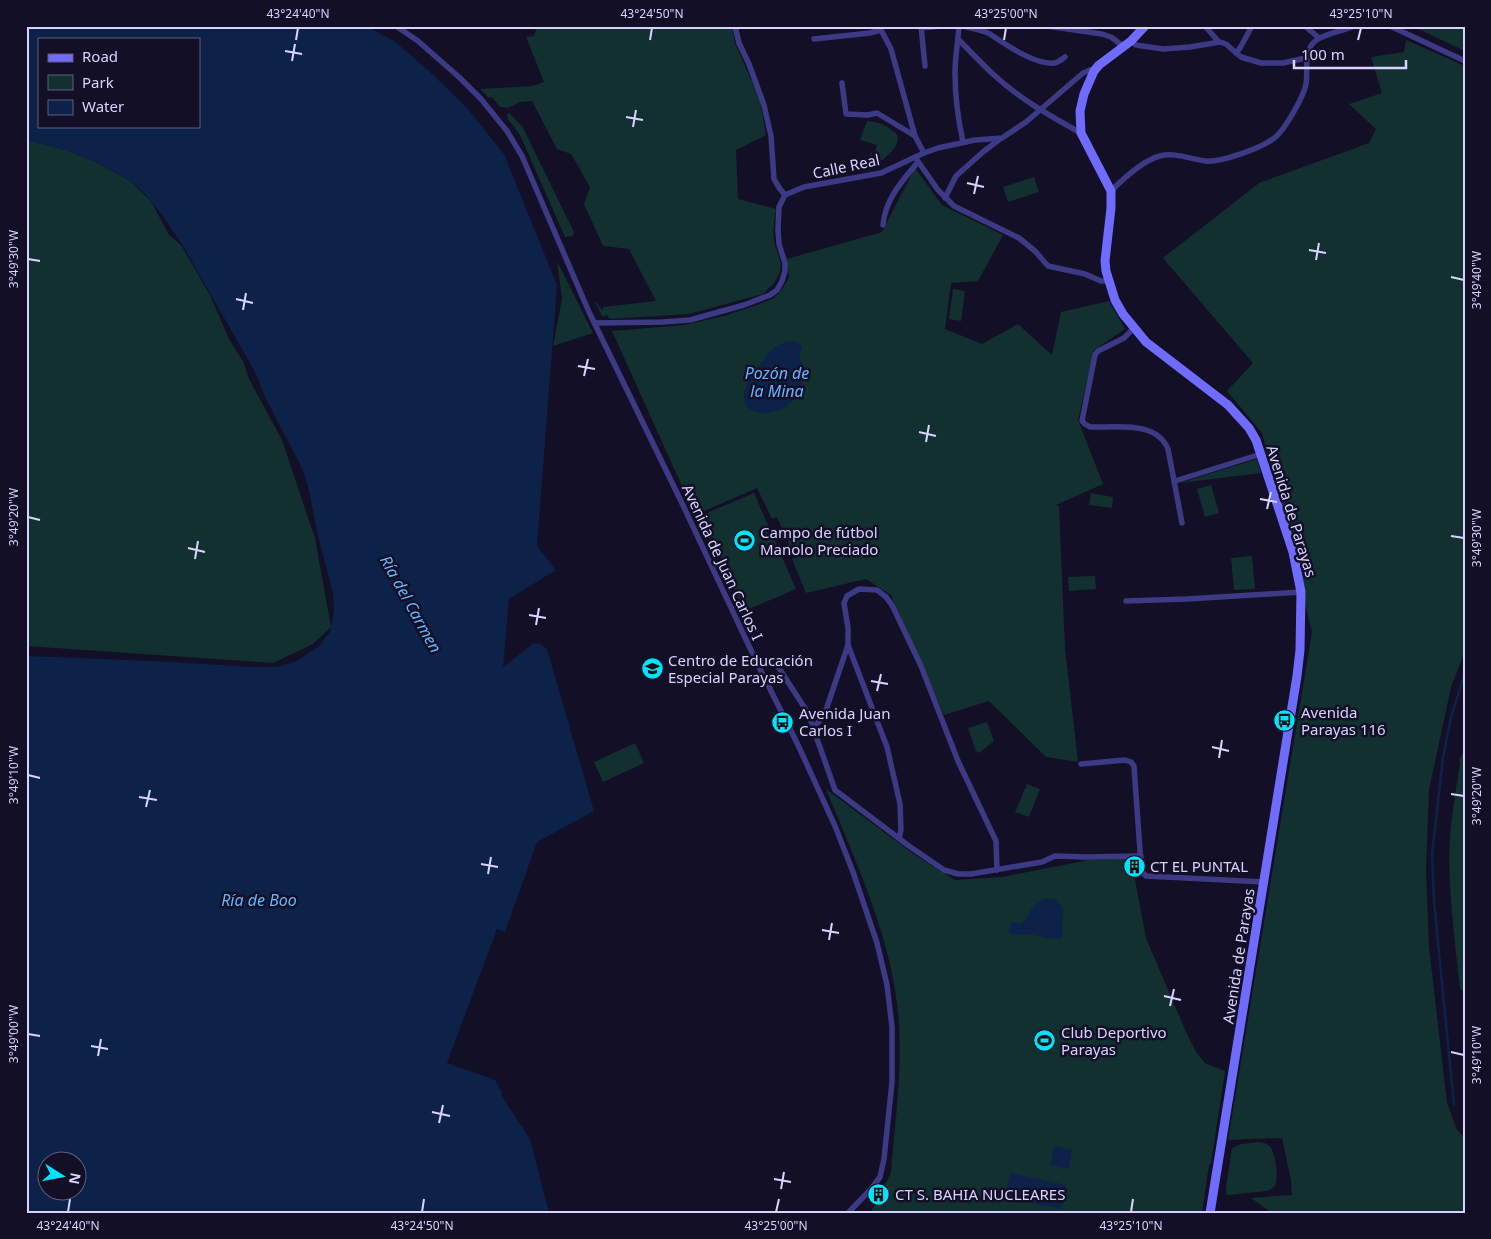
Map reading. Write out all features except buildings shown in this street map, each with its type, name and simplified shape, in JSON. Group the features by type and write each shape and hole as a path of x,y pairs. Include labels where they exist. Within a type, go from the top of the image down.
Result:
{"street":[{"name":"Avenida de Juan Carlos I","path":"396,26 418,41 460,78 486,105 507,131 522,156 595,323 798,745 835,826 849,862 877,944 887,985 892,1027 892,1082 884,1159 880,1177 848,1213"},
{"path":"595,323 690,320 770,296 777,290 782,281 785,263 778,244 778,230 779,207 785,195 774,179 772,136 764,105 739,43 735,26"},
{"path":"925,66 921,27 942,26"},
{"path":"959,26 955,72 956,100 963,142"},
{"path":"963,26 984,32 1013,50 1035,59 1057,63 1065,57"},
{"path":"1047,26 1111,37 1123,46"},
{"name":"Avenida de Parayas","path":"1145,26 1131,41 1099,65 1094,71 1084,94 1080,111 1081,133 1111,191 1105,260 1106,271 1115,300 1123,314 1146,342 1228,405 1249,428 1261,454 1293,552 1301,592 1300,650 1297,676 1210,1213"},
{"path":"1205,26 1218,41 1226,44 1246,60 1261,64 1283,63 1306,58"},
{"path":"1236,53 1252,26"},
{"path":"1305,26 1319,38"},
{"path":"1111,191 1143,164 1158,156 1178,156 1216,161 1267,143 1275,138 1286,124 1304,91 1307,75 1306,58 1310,46 1319,38 1354,26"},
{"path":"1390,26 1465,61"},
{"path":"814,39 870,33 880,28 891,49 915,136 924,153"},
{"path":"958,40 1012,90 1040,110 1081,133"},
{"path":"1131,41 1136,45 1162,49 1196,46 1218,41"},
{"name":"Calle Real","path":"785,195 804,187 881,173 916,160 924,153 963,142 1002,138 1026,122 1083,73 1090,70 1094,71"},
{"path":"842,83 846,114 868,115 877,113 915,136"},
{"path":"945,198 956,176 1002,138"},
{"path":"883,224 889,201 916,160 938,190 954,206 1019,238 1035,251 1048,266 1085,274 1101,281 1110,281"},
{"path":"1134,328 1124,338 1098,351 1094,355 1082,421 1090,426 1140,429 1160,437 1168,449 1182,523"},
{"path":"1175,481 1261,454"},
{"path":"898,838 901,824 900,804 887,747 848,645 844,600 850,593 859,589 877,590 892,605 921,666 958,761 996,841 997,870"},
{"path":"1126,601 1301,592"},
{"path":"814,728 824,713 848,645"},
{"path":"757,663 769,661 776,665 808,714 836,790 898,838 944,870 965,875 1042,862 1056,856 1141,856"},
{"path":"1081,764 1125,760 1131,762 1134,766 1141,856 1143,873 1146,876 1264,882"}],"green space":[{"path":"537,26 732,26 735,43 760,100 766,135 736,150 738,199 776,209 774,236 775,247 781,265 779,275 763,294 689,314 610,319 606,314 605,317 602,316 595,302 603,310 603,307 656,301 629,249 603,246 584,204 590,187 571,154 557,149 532,101 520,102 508,108 500,107 492,97 489,98 480,89 532,86 544,82 526,37 534,36"},
{"path":"1412,26 1465,26 1465,51"},
{"path":"1406,40 1465,66 1465,651 1451,687 1429,790 1426,870 1429,947 1447,1103 1457,1130 1465,1138 1465,1213 1272,1213 1251,1198 1292,1195 1291,1180 1282,1138 1228,1140 1312,632 1262,433 1227,391 1253,363 1163,258 1259,183 1369,143 1376,129 1349,104 1382,93 1371,57 1404,52"},
{"path":"510,113 522,126 574,232 573,236 565,237 520,135 508,119 507,114"},
{"path":"867,121 886,126 896,133 898,138 892,151 876,164 872,163 877,145 860,140"},
{"path":"26,140 66,150 96,162 130,181 151,201 169,235 181,245 210,295 229,339 244,363 249,379 282,440 315,538 331,627 313,644 273,663 26,646"},
{"path":"915,168 942,205 1003,235 978,281 951,283 945,329 982,344 1018,324 1052,355 1061,312 1109,301 1125,329 1094,350 1078,420 1103,484 1056,505 1059,506 1065,648 1078,762 1046,757 989,701 944,715 891,595 866,579 806,593 792,559 795,557 777,517 772,519 757,488 695,515 612,331 684,325 724,316 774,298 783,288 789,277 787,259 882,232"},
{"path":"1034,177 1039,192 1008,202 1003,187"},
{"path":"557,261 593,333 553,346 562,299"},
{"path":"953,289 965,291 961,321 949,319"},
{"path":"1257,459 1261,473 1180,483"},
{"path":"1211,485 1219,513 1205,517 1197,489"},
{"name":"Campo de fútbol Manolo Preciado","path":"754,493 796,589 744,611 702,515"},
{"path":"1091,493 1113,497 1112,508 1089,505"},
{"path":"1252,556 1255,589 1234,590 1231,558"},
{"path":"1095,576 1096,589 1069,591 1068,577"},
{"path":"987,722 994,741 979,753 976,751 968,728"},
{"path":"635,743 644,763 603,782 594,762"},
{"path":"1465,748 1465,993 1460,989 1452,913 1449,855 1459,760"},
{"path":"1027,784 1040,789 1029,817 1015,812"},
{"name":"Club Deportivo Parayas","path":"826,789 915,855 955,880 1002,877 1089,860 1131,858 1146,938 1186,1032 1196,1052 1205,1063 1225,1071 1202,1213 870,1213 881,1194 879,1192 891,1172 899,1079 900,1042 896,993 890,963 872,904"},
{"path":"1259,1142 1269,1145 1271,1148 1276,1163 1276,1184 1267,1191 1226,1194 1232,1148 1241,1144"}],"water":[{"name":"Ría de Boo","path":"26,26 366,26 394,41 427,69 467,108 504,154 557,285 537,546 556,570 509,599 503,667 534,643 541,644 547,649 594,811 537,842 505,932 497,929 447,1063 495,1080 502,1092 501,1095 530,1139 549,1213 26,1213 26,656 277,667 297,661 319,646 330,632 334,612 333,593 302,468 266,399 255,372 183,246 163,216 145,194 130,181 96,162 66,150 26,140"},
{"name":"Pozón de la Mina","path":"785,342 799,343 802,348 799,355 804,374 801,389 792,401 781,409 768,413 756,412 748,407 744,396 747,385 771,350"},
{"path":"1045,898 1056,900 1062,907 1062,938 1054,939 1030,934 1017,935 1010,933 1010,927 1013,922 1020,924 1023,922 1034,906"},
{"path":"1054,1146 1072,1150 1069,1169 1050,1165"},
{"path":"1010,1173 1066,1185 1061,1209 1005,1197"}],"waterway":[{"path":"1454,1105 1434,901 1432,854 1443,758 1451,717 1465,673"}],"place":[{"name":"Campo de fútbol Manolo Preciado","path":"744,541"},
{"name":"Centro de Educación Especial Parayas","path":"652,669"},
{"name":"Avenida Parayas 116","path":"1285,721"},
{"name":"Avenida Juan Carlos I","path":"783,722"},
{"name":"CT EL PUNTAL","path":"1134,866"},
{"name":"Club Deportivo Parayas","path":"1045,1041"},
{"name":"CT S. BAHIA NUCLEARES","path":"879,1194"}],"water label":[{"name":"Ría del Carmen","path":"411,604"}]}
